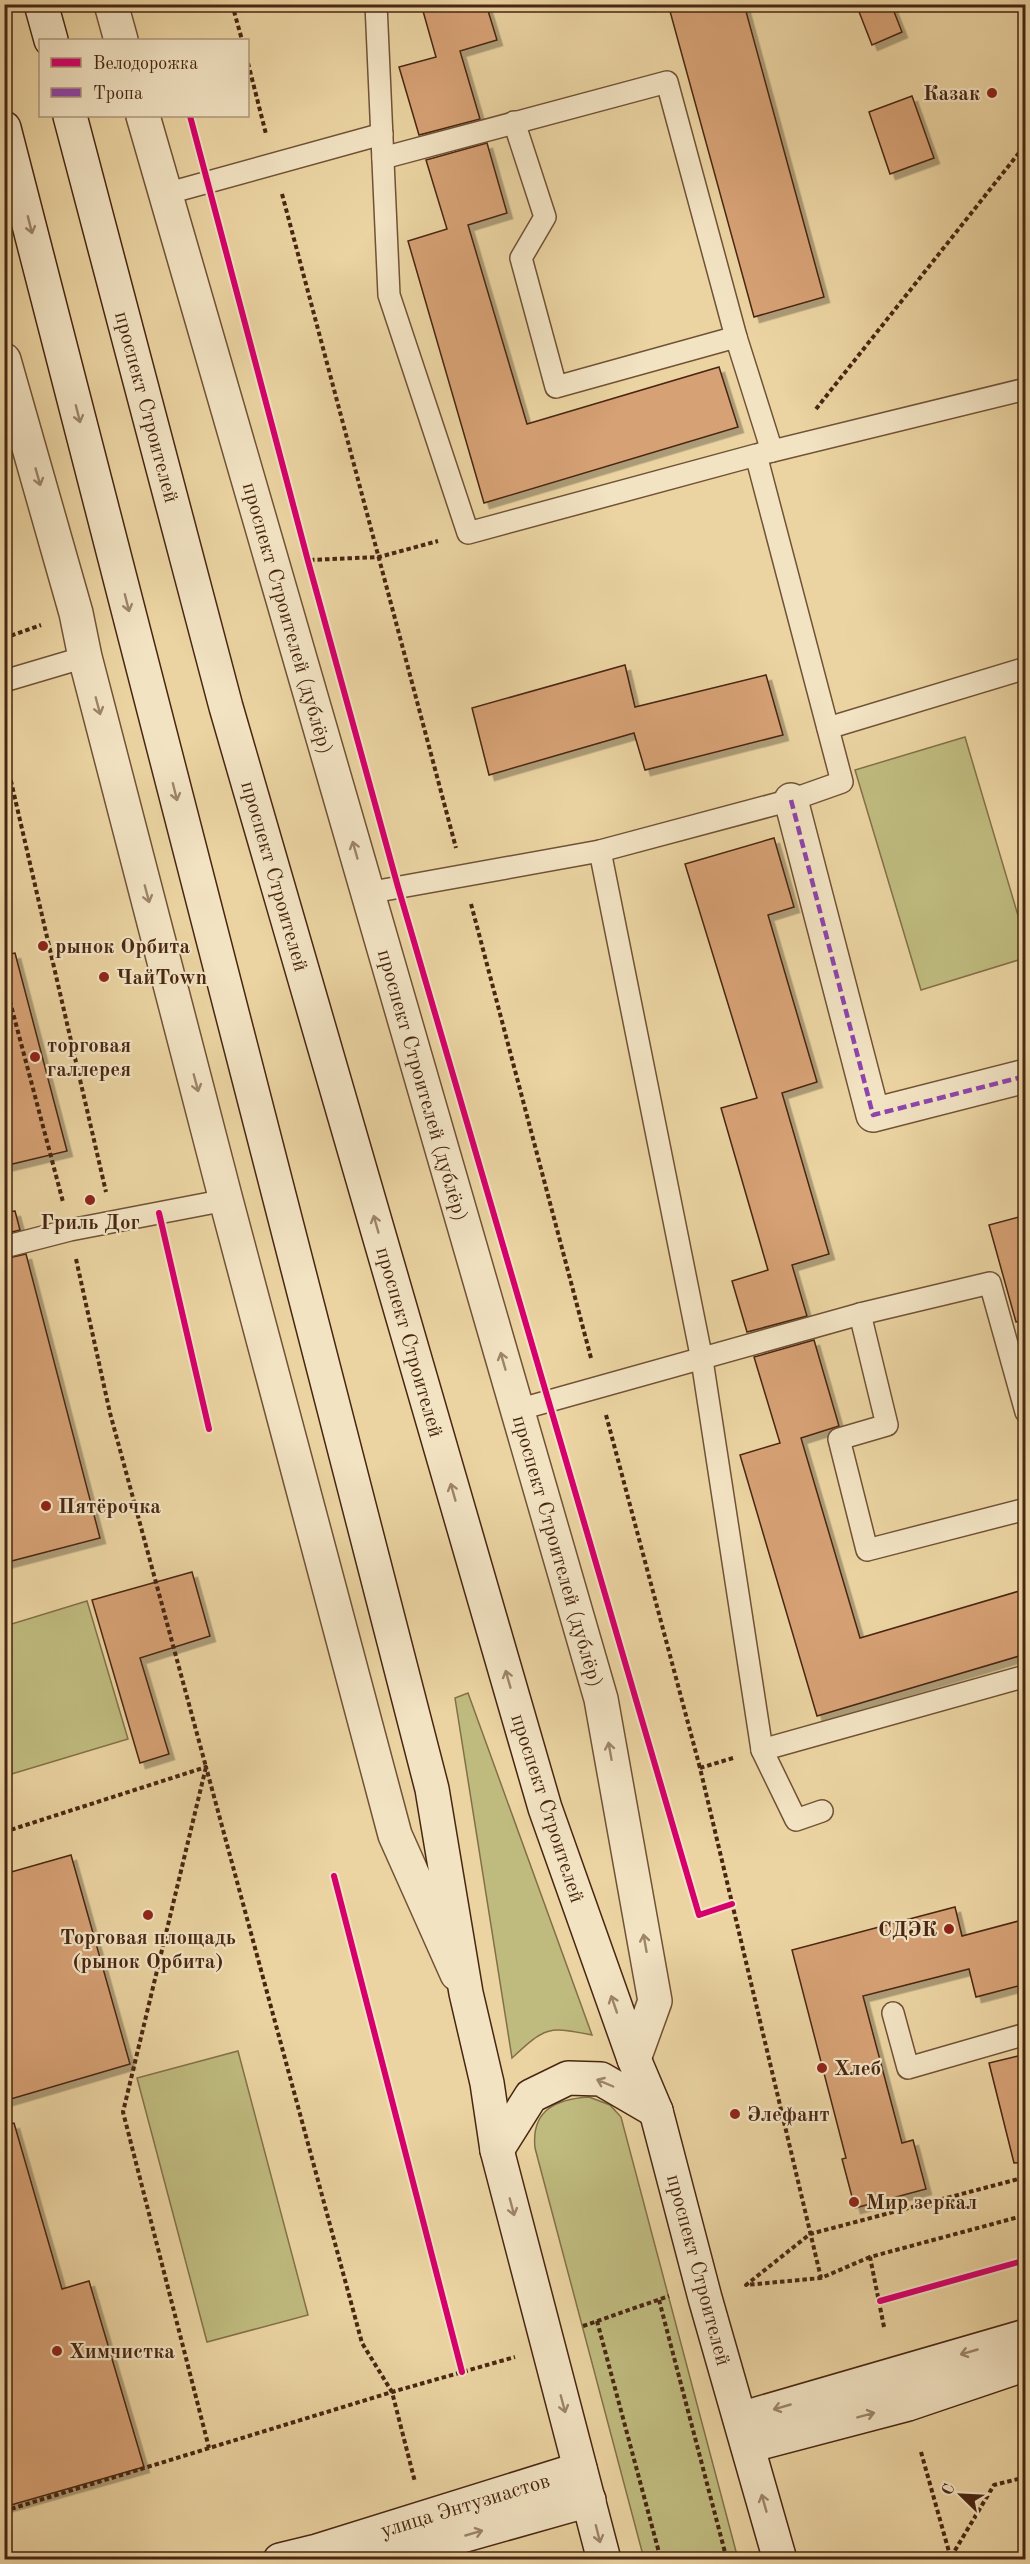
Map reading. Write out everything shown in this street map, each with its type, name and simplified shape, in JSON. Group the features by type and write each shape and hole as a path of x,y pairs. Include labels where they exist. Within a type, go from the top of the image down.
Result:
{"street":[{"path":"41,4 51,39"},
{"path":"111,4 121,39"},
{"name":"проспект Строителей","path":"70,117 226,707 538,1785 634,2059 656,2111 780,2559"},
{"name":"проспект Строителей (дублёр)","path":"143,117 601,1699 656,2001 634,2059"},
{"path":"4,128 432,1789 466,1993 486,2083 497,2150 604,2559"},
{"path":"4,360 76,613 85,657 226,1200 395,1835 466,1993"},
{"path":"791,800 873,1115 1026,1076"},
{"path":"497,2150 531,2096 568,2078 601,2079 656,2111"},
{"path":"744,2433 1026,2336"},
{"path":"744,2433 908,2404 1026,2364"},
{"name":"улица Энтузиастов","path":"280,2559 317,2551 580,2469"},
{"path":"377,2559 432,2546 589,2500"}],"lane":[{"path":"376,4 389,295 468,533 764,453 1026,389"},
{"path":"368,892 600,851 791,800 842,782 736,337 667,82 383,158"},
{"path":"514,122 545,217 521,258 556,387 736,337"},
{"path":"165,194 382,134"},
{"path":"4,681 85,657"},
{"path":"828,728 1026,668"},
{"path":"600,851 702,1360 762,1750 796,1820 822,1811"},
{"path":"4,1247 70,1230 226,1200"},
{"path":"517,1410 860,1314 990,1283 1026,1412"},
{"path":"860,1314 887,1425 839,1439 867,1550 1026,1509"},
{"path":"762,1750 1026,1676"},
{"path":"892,2013 908,2068 1026,2034"}],"path":[{"path":"232,4 242,39"},
{"path":"249,67 700,1768 821,2278"},
{"path":"815,410 1026,144"},
{"path":"308,561 379,557 468,533"},
{"path":"305,549 311,572"},
{"path":"4,638 76,613"},
{"path":"4,751 113,1222"},
{"path":"4,979 70,1230 86,1313 110,1413 362,2343 392,2392 416,2488"},
{"path":"700,1768 762,1750"},
{"path":"4,1832 206,1767"},
{"path":"206,1767 123,2112 209,2448"},
{"path":"721,1907 732,1904"},
{"path":"1026,2177 810,2234 746,2285 821,2278 870,2257 1026,2215"},
{"path":"870,2257 884,2326"},
{"path":"583,2325 670,2296"},
{"path":"880,2301 891,2298"},
{"path":"659,2300 727,2559"},
{"path":"597,2321 661,2559"},
{"path":"4,2511 392,2392 548,2348"},
{"path":"459,2360 462,2372"},
{"path":"921,2452 951,2558"},
{"path":"951,2558 994,2485 1026,2477"},
{"path":"944,2559 956,2559"}],"shaded area":[{"path":"965,737 1025,939 1025,958 921,990 855,770"},
{"path":"87,1601 128,1739 5,1776 5,1626"},
{"path":"468,1693 592,2035 566,2030 548,2032 532,2040 512,2058 455,1698"},
{"path":"238,2051 308,2315 207,2342 137,2078"},
{"path":"589,2097 610,2105 621,2117 738,2559 644,2559 535,2148 537,2124 548,2109 566,2100"}],"building":[{"path":"421,4 486,4 497,40 460,51 480,119 419,135 399,67 436,57"},
{"path":"668,4 744,4 824,297 754,317"},
{"path":"856,4 891,4 902,32 872,45"},
{"path":"912,96 934,158 890,174 869,112"},
{"path":"487,143 507,213 468,225 527,424 719,367 738,427 484,503 408,241 447,229 426,160"},
{"path":"625,665 635,707 766,675 783,735 645,770 634,733 489,775 472,708"},
{"path":"774,838 794,907 768,915 817,1082 782,1093 829,1254 792,1265 807,1316 747,1332 732,1281 768,1270 721,1108 757,1098 685,864"},
{"path":"15,953 67,1151 4,1166 4,955"},
{"path":"15,1211 20,1230 4,1234 4,1212"},
{"path":"1026,1215 1026,1321 1016,1322 989,1225"},
{"path":"26,1254 100,1538 4,1563 4,1259"},
{"path":"814,1340 839,1426 801,1438 860,1638 1026,1589 1026,1654 817,1716 740,1455 780,1443 754,1357"},
{"path":"192,1572 210,1636 140,1658 169,1754 140,1763 92,1600"},
{"path":"71,1855 130,2064 4,2101 4,1874"},
{"path":"955,1907 962,1936 1026,1919 1026,1984 976,1997 969,1969 863,1996 902,2143 913,2140 926,2189 855,2208 842,2159 846,2158 792,1950"},
{"path":"1026,2054 1026,2162 1014,2163 989,2063"},
{"path":"14,2123 62,2289 89,2281 144,2467 4,2507 4,2125"}],"marked path":[{"path":"791,800 873,1115 1026,1076"}],"cycle path":[{"path":"190,117 308,561 398,887 699,1915 732,1904"},
{"path":"159,1213 209,1429"},
{"path":"334,1876 462,2372"},
{"path":"880,2301 1026,2260"}],"place":[{"name":"Казак","path":"992,93"},
{"name":"рынок Орбита","path":"43,946"},
{"name":"ЧайTown","path":"104,977"},
{"name":"торговая галлерея","path":"35,1057"},
{"name":"Гриль Дог","path":"90,1200"},
{"name":"Пятёрочка","path":"46,1506"},
{"name":"Торговая площадь (рынок Орбита)","path":"148,1915"},
{"name":"СДЭК","path":"949,1929"},
{"name":"Хлеб","path":"822,2068"},
{"name":"Элефант","path":"735,2114"},
{"name":"Мир зеркал","path":"854,2202"},
{"name":"Химчистка","path":"57,2351"}]}
